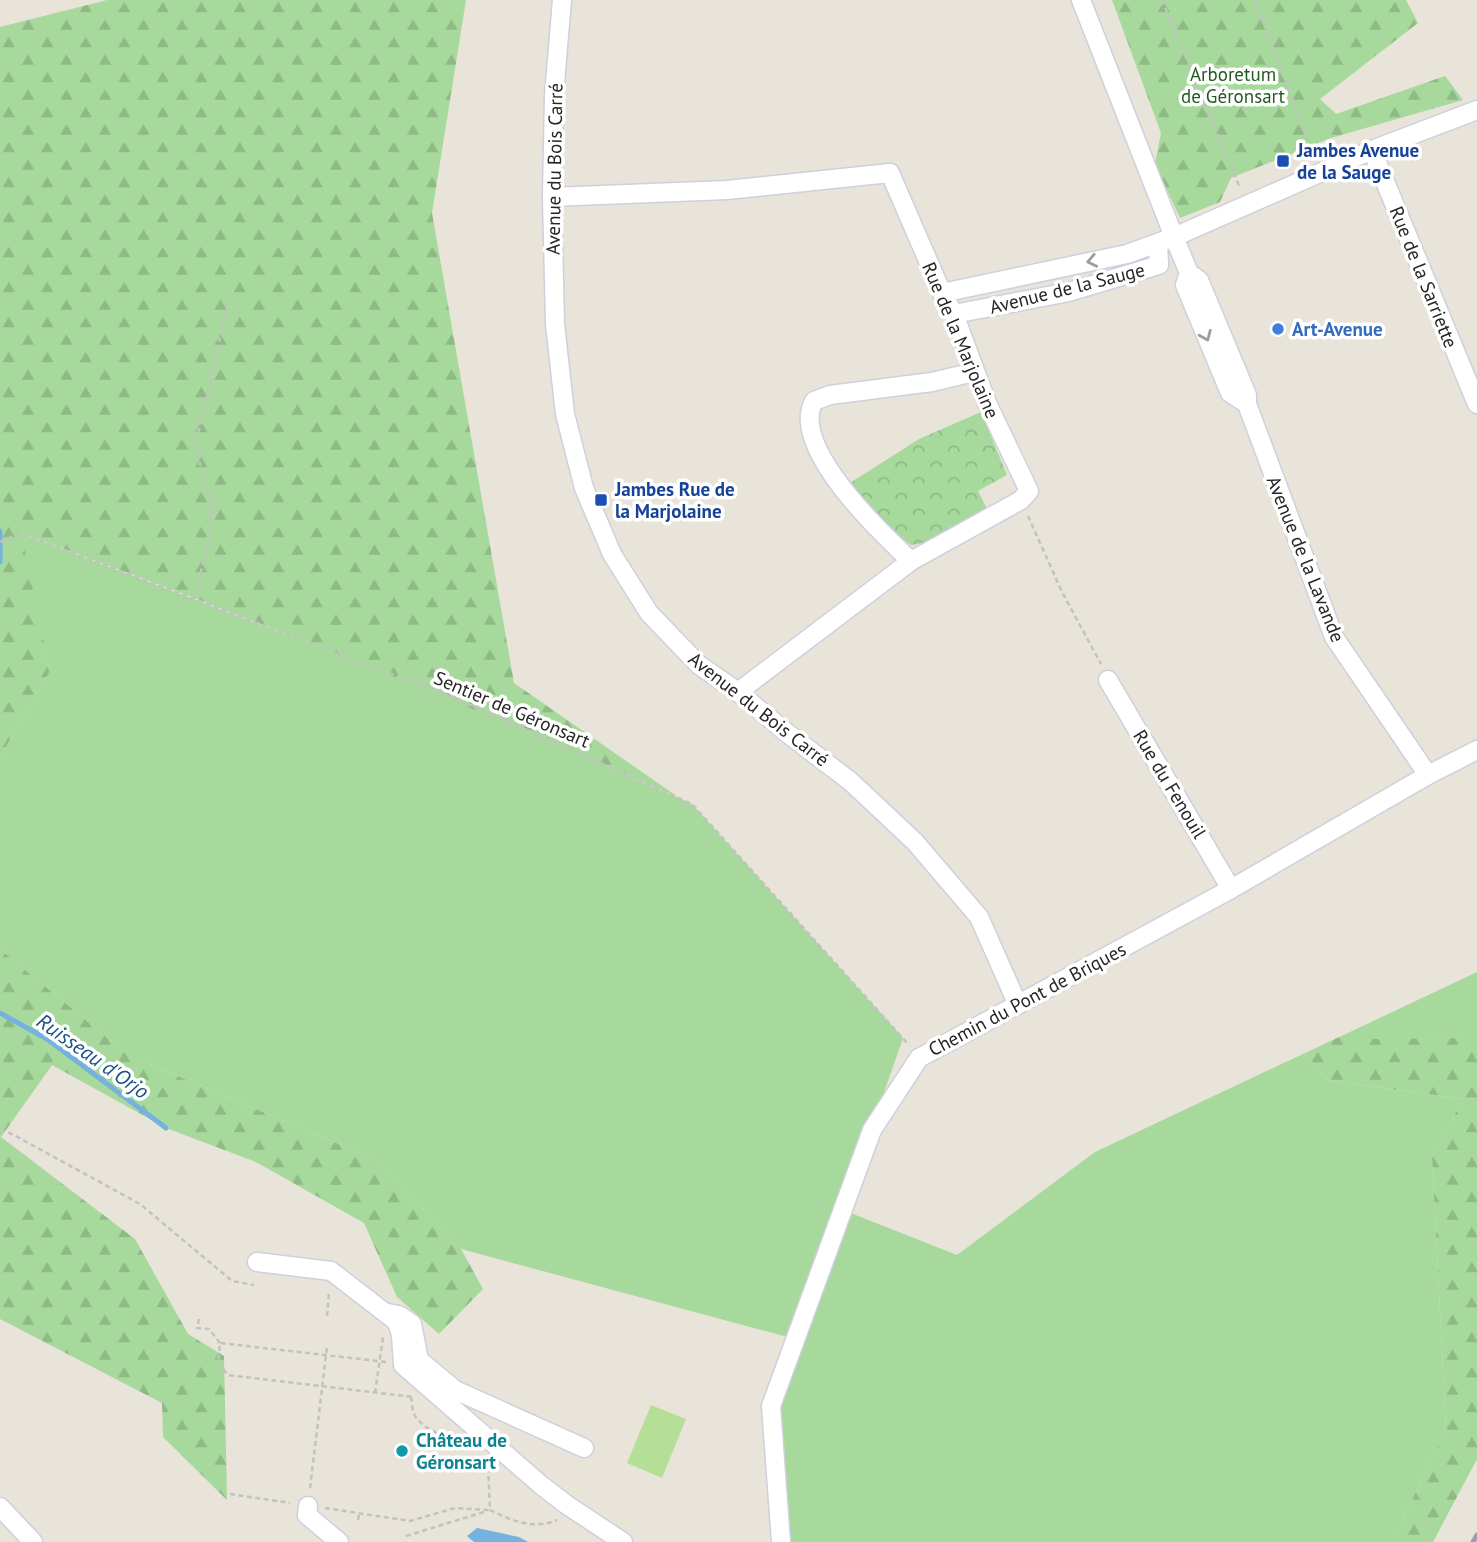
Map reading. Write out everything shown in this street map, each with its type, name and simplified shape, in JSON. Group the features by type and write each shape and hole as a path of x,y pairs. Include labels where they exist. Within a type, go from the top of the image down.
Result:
{"street":[{"name":"Avenue du Bois Carré","path":"562,0 554,95 552,197 555,324 563,402 584,488 612,554 649,613 699,665 738,692 850,781 915,842 979,917 1018,1005"},
{"name":"Avenue de la Lavande","path":"1082,0 1166,240 1189,273 1185,285 1230,393 1247,404 1334,637 1428,775"},
{"name":"Avenue de la Sauge","path":"942,293 1127,254 1166,240 1372,150 1477,110"},
{"name":"Rue de la Sarriette","path":"1372,150 1477,404"},
{"name":"Rue de la Marjolaine","path":"552,197 727,190 890,173 942,293 954,314 974,372 1029,491 1021,500"},
{"name":"Avenue de la Sauge","path":"954,314 1069,292 1159,265 1166,240"},
{"path":"911,561 885,537 842,489 819,450 808,423 809,410 814,401 830,395 932,382 974,372"},
{"path":"738,692 911,561 1021,500"},
{"name":"Rue du Fenouil","path":"1108,680 1231,889"},
{"name":"Chemin du Pont de Briques","path":"781,1542 771,1406 872,1130 919,1058 1231,889 1428,775 1477,750"},
{"path":"257,1262 331,1271 386,1313 397,1322 403,1364 567,1505 623,1542"},
{"path":"386,1313 398,1315 412,1324 419,1360 455,1390 584,1448"},
{"path":"308,1506 307,1516 339,1542"},
{"path":"0,1507 33,1542"}],"path":[{"path":"1162,0 1247,204"},
{"path":"1255,0 1320,172"},
{"path":"194,598 211,537 212,505 195,447 230,293"},
{"path":"1021,500 1062,592 1108,680"},
{"name":"Sentier de Géronsart","path":"0,542 20,533 194,598 457,699 692,804 919,1058"},
{"path":"0,1130 140,1203 232,1282 254,1285"},
{"path":"327,1316 331,1271"},
{"path":"375,1393 386,1313"},
{"path":"199,1319 197,1328 209,1329 220,1343 218,1363 228,1375 419,1398 430,1387"},
{"path":"220,1343 403,1364"},
{"path":"308,1506 327,1348"},
{"path":"411,1397 414,1415 429,1429 466,1441"},
{"path":"481,1456 488,1464 490,1510"},
{"path":"230,1494 410,1521 455,1508 490,1510 534,1526 556,1521 567,1505"},
{"path":"406,1536 490,1510"}],"green space":[{"path":"107,0 466,0 432,213 514,683 678,797 352,660 21,533 50,671 0,757 0,27"},
{"name":"Arboretum de Géronsart","path":"1112,0 1406,0 1418,23 1320,99 1336,114 1445,76 1463,100 1331,138 1231,178 1220,202 1180,218 1155,164 1161,133"},
{"path":"981,412 1007,475 978,491 987,509 926,543 911,545 891,530 850,483 919,439"},
{"path":"20,533 457,699 692,804 903,1038 843,1210 957,1255 1095,1152 1305,1053 1327,1080 1463,1099 1432,1157 1446,1428 1392,1542 781,1542 771,1406 795,1339 461,1249 372,1158 128,1055 0,949 0,757 50,671"},
{"path":"0,949 128,1055 372,1158 461,1249 483,1289 439,1334 397,1297 364,1223 256,1162 166,1128 52,1065 1,1137 135,1239 188,1334 224,1356 227,1500 163,1437 162,1403 0,1319"},
{"path":"1477,972 1477,1038 1356,1040 1350,1032"},
{"path":"1350,1032 1365,1039 1477,1038 1477,1459 1433,1542 1392,1542 1446,1428 1432,1157 1463,1099 1327,1080 1305,1053"},
{"path":"651,1405 686,1419 662,1478 627,1463"}],"water":[{"path":"477,1528 519,1537 528,1542 474,1542 467,1536"}],"waterway":[{"name":"Ruisseau d'Orjo","path":"0,531 0,562"},
{"name":"Ruisseau d'Orjo","path":"0,1013 47,1039 166,1128"}],"railway":[{"path":"1473,1542 1477,1535"}],"place":[{"name":"Jambes Avenue de la Sauge","path":"1283,161"},
{"name":"Art-Avenue","path":"1278,329"},
{"name":"Jambes Rue de la Marjolaine","path":"601,500"},
{"name":"Château de Géronsart","path":"402,1451"}]}
